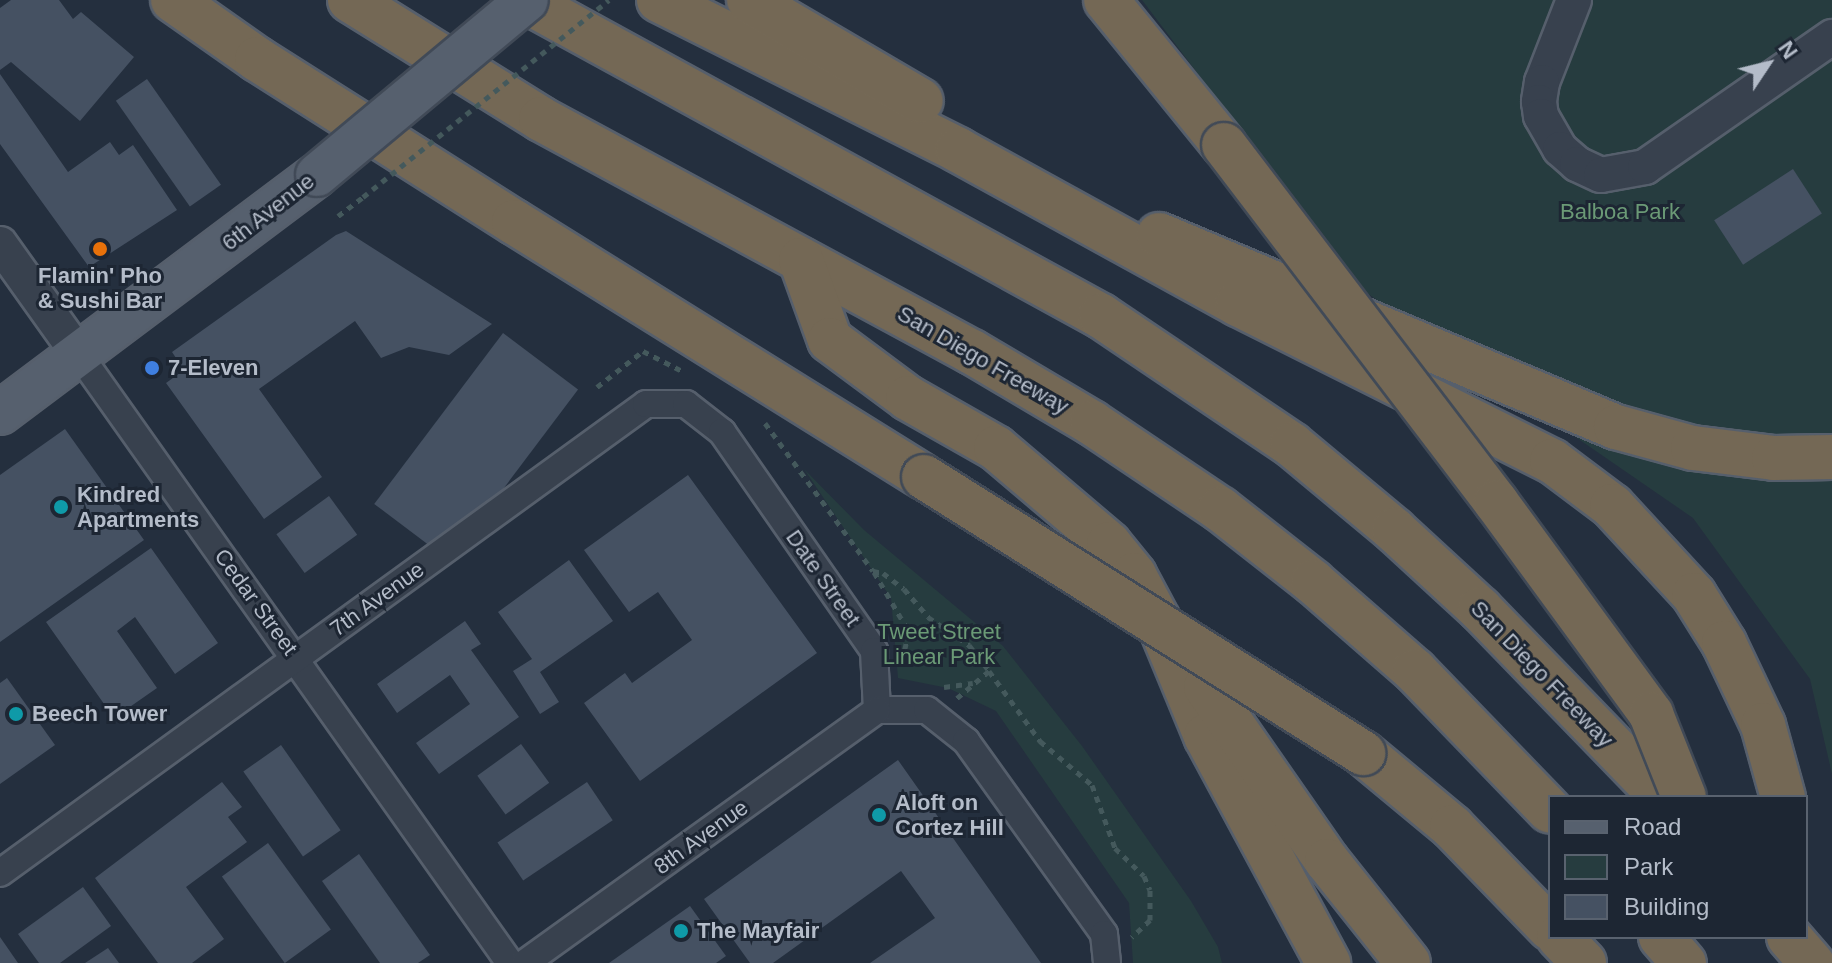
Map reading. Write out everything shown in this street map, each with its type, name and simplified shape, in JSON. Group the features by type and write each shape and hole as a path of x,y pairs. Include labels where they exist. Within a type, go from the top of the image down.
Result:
{"highway":[{"path":"173,0 257,59 462,189 1363,753 1452,827 1548,926"},
{"name":"San Diego Freeway","path":"350,0 541,119 972,352 1092,423 1220,509 1313,582 1415,671 1548,809"},
{"name":"San Diego Freeway","path":"526,0 1101,316 1292,445 1394,530 1480,609 1649,784"},
{"path":"659,0 958,150 1238,304 1552,461 1612,506 1694,595 1724,643 1763,725 1782,795"},
{"path":"749,0 1005,150 1217,257"},
{"path":"1106,0 1224,145 1496,502 1651,714 1683,795"},
{"path":"958,150 1119,221 1217,257 1616,427 1693,448 1774,458 1832,457"},
{"path":"801,260 830,340 908,398 996,448 1052,491 1109,544 1134,575 1158,620 1206,736 1328,963"},
{"path":"1158,620 1327,861 1408,963"},
{"path":"1663,939 1684,963"},
{"path":"1791,939 1812,963"},
{"path":"1802,939 1804,963"}],"main road":[{"name":"6th Avenue","path":"0,413 80,356 317,175 526,0"}],"street":[{"path":"1574,0 1542,82 1539,102 1541,116 1560,149 1577,164 1601,175 1645,167 1832,37"},
{"name":"Cedar Street","path":"0,244 510,963"},
{"name":"7th Avenue","path":"0,873 646,404 686,404 722,432"},
{"name":"Date Street","path":"722,432 874,651 877,710"},
{"path":"877,710 927,710 966,741 1104,934 1107,963"},
{"name":"8th Avenue","path":"525,963 877,710"}],"path":[{"path":"338,216 609,0"},
{"path":"597,387 643,351 674,369 689,372"},
{"path":"760,418 873,571 909,632 901,663"},
{"path":"873,571 883,573 904,589 928,617 969,645 1040,741 1092,785 1115,848 1144,876 1150,890 1150,920 1132,937"},
{"path":"957,698 989,671"},
{"path":"935,685 948,688 975,683"}],"green space":[{"name":"Balboa Park","path":"1142,0 1832,0 1832,774 1810,679 1693,518 1361,289"},
{"name":"Tweet Street Linear Park","path":"804,469 864,530 1003,646 1082,746 1191,901 1218,947 1222,963 1133,963 1129,903 996,711 948,688 898,678 891,598"}],"building":[{"path":"11,0 59,0 73,19 81,12 134,57 80,121 11,62 0,70 0,8"},
{"path":"0,74 68,172 110,142 119,155 133,145 177,210 89,267 0,144"},
{"path":"147,79 221,185 190,206 116,101"},
{"path":"1793,169 1822,213 1743,265 1714,220"},
{"path":"346,231 492,324 449,355 409,347 381,358 355,321 259,389 322,477 264,519 166,383 184,370 172,352 336,235"},
{"path":"503,333 578,390 449,560 374,504"},
{"name":"Kindred Apartments","path":"65,429 144,540 0,642 0,475"},
{"path":"688,475 817,653 640,781 584,703 625,673 632,683 692,640 658,592 629,612 584,550"},
{"path":"329,496 357,535 305,573 276,534"},
{"path":"151,548 218,643 175,674 135,617 117,631 157,688 114,718 46,622"},
{"path":"569,560 613,621 540,672 559,702 540,714 513,671 532,659 498,612"},
{"path":"465,621 481,644 471,650 519,717 439,774 416,743 470,704 450,675 397,713 377,684"},
{"name":"Beech Tower","path":"7,678 55,745 0,784 0,683"},
{"path":"521,744 549,783 506,815 477,776"},
{"path":"281,745 341,830 303,857 243,771"},
{"name":"Aloft on Cortez Hill","path":"898,760 1041,963 870,963 935,918 901,871 773,963 750,963 704,899"},
{"path":"222,782 242,807 228,817 247,842 186,887 224,939 192,963 158,963 95,878"},
{"path":"587,782 613,820 523,881 497,842"},
{"path":"268,843 331,930 285,963 222,877"},
{"path":"359,854 430,955 418,963 380,963 322,881"},
{"path":"83,887 111,926 60,963 39,963 18,934"},
{"name":"The Mayfair","path":"690,906 726,956 716,963 609,963"},
{"path":"0,937 18,963 0,963"},
{"path":"108,948 119,963 85,963"}],"place":[{"name":"Flamin' Pho & Sushi Bar","path":"100,249"},
{"name":"7-Eleven","path":"152,368"},
{"name":"Kindred Apartments","path":"61,507"},
{"name":"Beech Tower","path":"16,714"},
{"name":"Aloft on Cortez Hill","path":"879,815"},
{"name":"The Mayfair","path":"681,931"}]}
